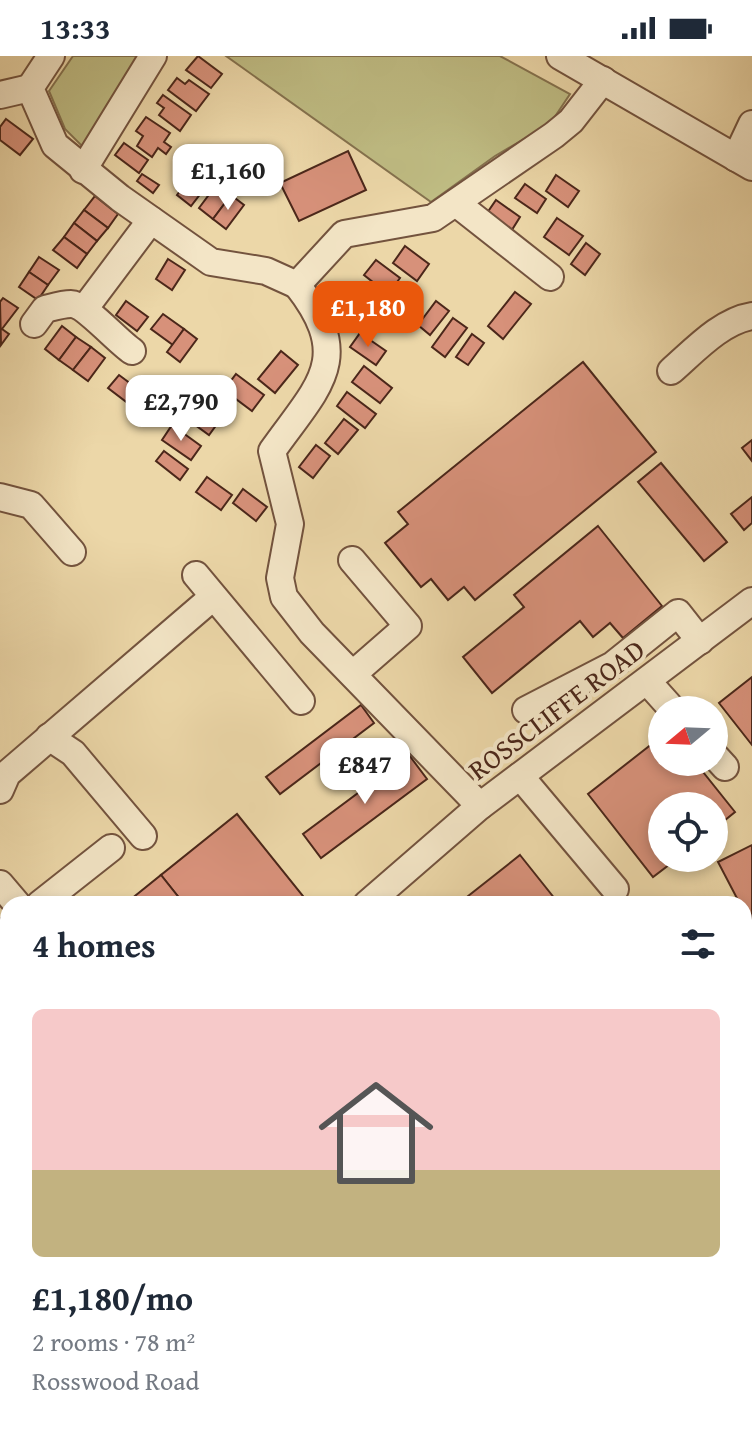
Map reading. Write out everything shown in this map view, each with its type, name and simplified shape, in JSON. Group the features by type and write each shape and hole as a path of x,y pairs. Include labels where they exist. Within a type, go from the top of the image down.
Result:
{"street":[{"path":"0,95 30,88 51,56"},
{"path":"83,170 153,56"},
{"path":"560,56 744,162 752,124"},
{"path":"297,285 344,234 433,218 456,203 571,121 603,80"},
{"path":"30,88 55,145 83,170 211,262 266,271 297,285 319,313 329,351 320,384 272,451 290,524 280,578 284,597 312,633 480,806"},
{"path":"456,203 550,277"},
{"path":"85,308 151,220"},
{"path":"34,324 45,309 73,304 85,308 99,325 132,351"},
{"path":"671,371 709,338 741,318 752,316"},
{"path":"0,497 31,505 72,552"},
{"path":"352,560 408,626 353,674"},
{"path":"196,575 301,701"},
{"path":"2,776 213,597"},
{"name":"ROSSCLIFFE ROAD","path":"376,896 480,806 752,601"},
{"path":"526,710 613,665 678,613 700,641"},
{"path":"647,681 660,696"},
{"path":"49,737 73,753 143,836"},
{"path":"520,776 615,889"},
{"path":"50,896 111,848"}],"shaded area":[{"path":"73,56 143,56 87,151 65,129 49,91"},
{"path":"226,56 500,56 570,94 550,124 495,156 431,202"}],"building":[{"path":"198,56 222,74 211,88 186,70"},
{"path":"177,78 185,84 189,80 209,94 196,111 168,90"},
{"path":"163,95 191,115 180,131 159,115 164,108 157,103"},
{"path":"146,117 170,133 164,142 171,147 166,154 158,148 152,157 137,146 143,136 136,131"},
{"path":"6,119 33,139 20,155 0,140 0,127"},
{"path":"124,143 148,160 139,173 115,155"},
{"path":"348,151 366,190 299,221 280,183"},
{"path":"199,166 206,171 200,178 208,184 191,206 177,195"},
{"path":"142,174 159,185 153,193 137,181"},
{"path":"556,175 579,191 568,207 546,191"},
{"path":"217,184 231,195 213,219 199,208"},
{"path":"525,184 546,199 537,213 515,198"},
{"path":"231,195 244,205 226,229 213,219"},
{"path":"95,196 118,214 108,228 84,210"},
{"path":"496,200 520,217 510,233 485,216"},
{"path":"84,210 108,228 97,241 74,223"},
{"path":"557,218 583,236 569,255 544,237"},
{"path":"74,223 97,241 87,254 64,237"},
{"path":"64,237 87,254 77,268 53,250"},
{"path":"586,243 600,254 585,275 571,264"},
{"path":"405,246 429,264 417,281 393,263"},
{"path":"39,257 59,270 48,285 29,272"},
{"path":"168,259 185,270 172,290 156,279"},
{"path":"376,260 400,278 388,294 364,275"},
{"path":"29,272 48,285 38,300 19,287"},
{"path":"366,283 389,301 379,314 355,296"},
{"path":"515,292 531,304 503,339 488,326"},
{"path":"355,296 379,314 368,328 345,309"},
{"path":"3,298 18,308 2,329 9,334 1,345 0,302"},
{"path":"126,301 148,317 137,331 116,315"},
{"path":"436,301 449,311 430,335 418,325"},
{"path":"163,314 184,329 173,345 151,329"},
{"path":"453,318 467,328 445,357 432,347"},
{"path":"62,326 76,337 59,360 45,349"},
{"path":"184,329 197,339 180,362 167,352"},
{"path":"360,333 386,351 376,365 350,347"},
{"path":"472,334 484,343 468,365 456,357"},
{"path":"76,337 91,347 73,370 59,360"},
{"path":"91,347 105,358 88,381 73,370"},
{"path":"281,351 298,365 275,393 258,379"},
{"path":"583,362 656,452 475,600 464,587 448,600 431,579 421,587 385,543 408,524 398,512"},
{"path":"364,366 392,388 380,403 352,382"},
{"path":"236,374 264,395 252,411 224,390"},
{"path":"119,375 139,390 129,404 108,388"},
{"path":"147,380 158,388 140,413 129,404"},
{"path":"210,389 232,406 220,420 199,404"},
{"path":"347,392 376,414 365,428 337,406"},
{"path":"199,404 220,420 209,435 187,419"},
{"path":"344,419 358,430 338,454 325,443"},
{"path":"172,425 201,446 191,460 162,440"},
{"path":"752,440 752,461 742,448"},
{"path":"316,445 330,456 313,478 299,467"},
{"path":"164,451 188,469 180,480 156,461"},
{"path":"661,463 727,542 704,561 638,482"},
{"path":"207,477 232,495 221,510 196,492"},
{"path":"243,489 267,507 256,521 233,503"},
{"path":"752,497 752,523 744,530 731,514"},
{"path":"598,526 662,606 623,638 610,623 593,637 580,621 492,693 463,657 524,607 514,595"},
{"path":"752,677 752,745 728,714 728,696"},
{"path":"361,705 374,723 280,794 266,777"},
{"path":"648,747 648,776 706,776 719,792 648,792 648,871 588,794"},
{"path":"409,755 427,779 321,858 303,834"},
{"path":"728,803 735,812 728,818"},
{"path":"237,814 303,896 178,896 161,875"},
{"path":"752,845 752,896 736,896 723,872 728,872 728,857"},
{"path":"520,855 553,896 468,896"},
{"path":"161,875 178,896 135,896"}]}
